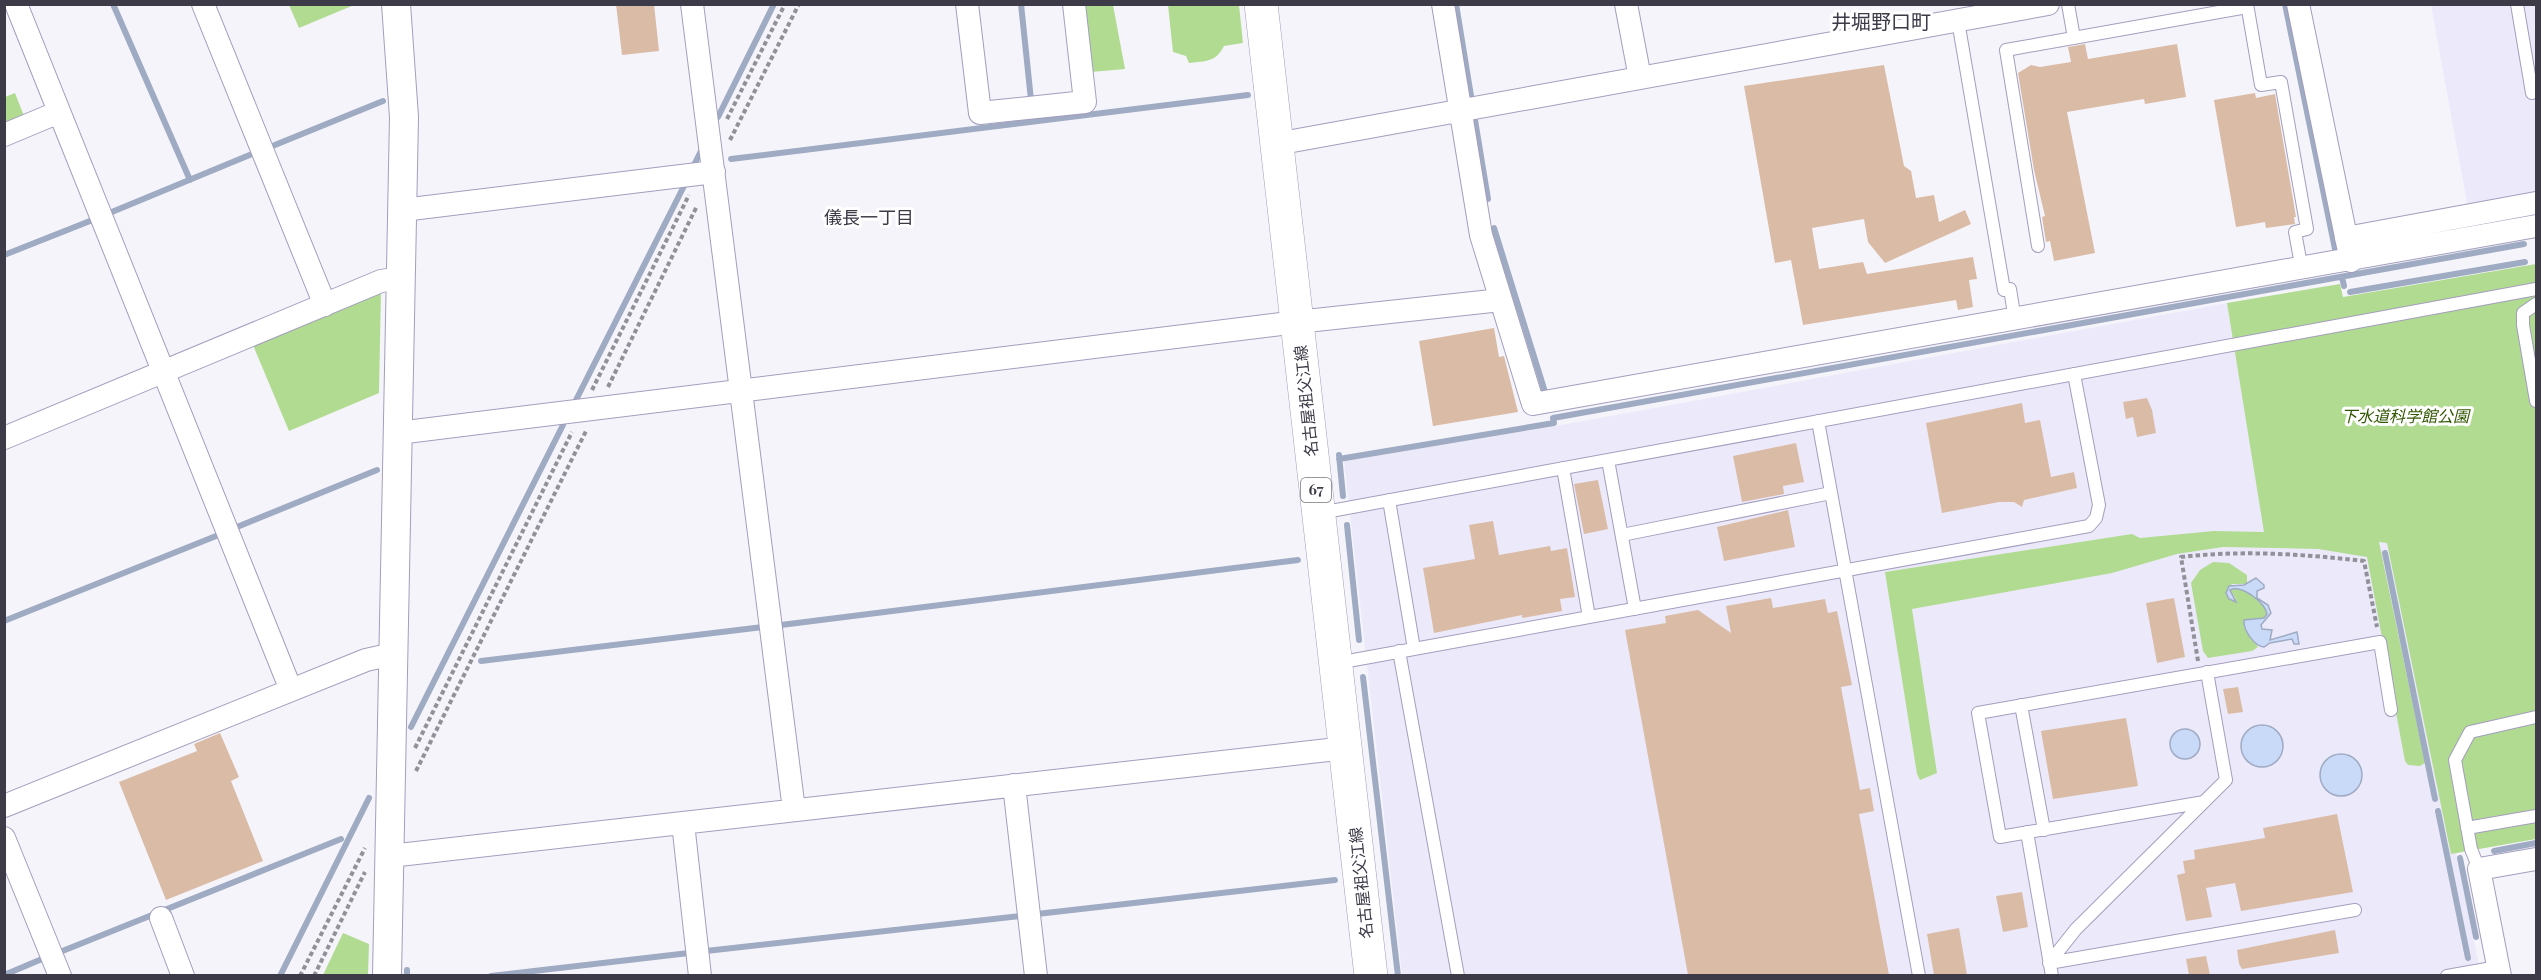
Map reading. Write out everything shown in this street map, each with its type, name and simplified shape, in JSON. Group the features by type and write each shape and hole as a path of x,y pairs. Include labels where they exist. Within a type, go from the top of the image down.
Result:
{"main road":[{"name":"名古屋祖父江線","path":"1261,4 1371,975"}],"street":[{"path":"16,4 291,690"},
{"path":"203,4 325,305"},
{"path":"387,975 377,852 393,654 403,210 404,117 396,4"},
{"path":"692,4 708,166 742,391 794,810"},
{"path":"967,4 980,113 1085,102 1074,4"},
{"path":"1443,4 1481,235 1533,404 2302,270 2536,226"},
{"path":"1626,4 1640,78"},
{"path":"1276,144 2048,4"},
{"path":"2298,4 2351,261"},
{"path":"4,135 59,112"},
{"path":"403,210 708,166"},
{"path":"2346,238 2536,203"},
{"path":"4,438 164,374 381,281 401,278"},
{"path":"398,433 1297,322 1501,300"},
{"path":"4,806 366,660 393,654"},
{"path":"377,852 683,823 1346,748"},
{"path":"1014,786 1036,975"},
{"path":"683,823 700,975"},
{"path":"4,838 60,975"},
{"path":"2499,971 2479,869 2536,859"},
{"path":"161,918 183,975"}],"lane":[{"path":"2068,4 2074,38"},
{"path":"2517,4 2532,93"},
{"path":"2038,246 2006,50 2247,6 2261,85 2281,82 2307,230 2295,232 2302,270"},
{"path":"1958,21 2004,290 2010,289 2015,320"},
{"path":"1318,513 2536,289"},
{"path":"2536,304 2523,313 2536,401"},
{"path":"1337,663 2089,526 2097,518 2099,505 2074,374"},
{"path":"1818,421 1919,975"},
{"path":"1608,460 1635,609"},
{"path":"1563,468 1589,617"},
{"path":"1622,535 1831,493"},
{"path":"1389,500 1414,649"},
{"path":"2204,802 2000,837 1978,712 2379,642 2391,710"},
{"path":"1399,651 1458,975"},
{"path":"2050,969 2076,929 2226,780 2204,673"},
{"path":"2021,705 2044,830"},
{"path":"2479,869 2471,849 2454,760 2470,732 2483,727 2536,717"},
{"path":"2467,828 2536,816"},
{"path":"2027,832 2050,969"},
{"path":"2050,969 2355,910"},
{"path":"2447,975 2499,971"}],"path":[{"path":"411,780 785,4"},
{"path":"412,753 590,410 708,166 800,4"},
{"path":"2204,673 2181,557 2224,552 2319,556 2364,561 2379,642"},
{"path":"300,975 377,852"},
{"path":"314,975 377,852"}],"shaded area":[{"path":"2431,5 2536,5 2536,197 2468,209"},
{"path":"2227,303 2265,532 2387,543 2451,853 2456,853 2481,975 1402,975 1344,461 1561,425"}],"green space":[{"path":"289,5 354,5 299,28"},
{"path":"1084,5 1113,5 1125,69 1091,72"},
{"path":"1168,5 1239,5 1243,43 1224,46 1218,55 1210,60 1189,63 1186,56 1173,52"},
{"path":"15,93 26,121 5,130 5,97"},
{"name":"下水道科学館公園","path":"2536,264 2536,839 2451,854 2387,543 2379,542 2425,763 2420,766 2408,765 2405,761 2367,557 2318,549 2223,547 2177,554 2112,573 1912,609 1937,773 1920,780 1917,774 1885,572 2132,534 2140,538 2214,531 2264,532 2227,303 2340,284 2343,297"},
{"path":"381,290 379,393 289,431 253,345"},
{"path":"2213,562 2229,563 2247,575 2247,584 2232,584 2226,593 2236,599 2230,590 2246,592 2258,600 2267,614 2264,618 2244,620 2244,627 2258,647 2252,651 2208,658 2203,651 2191,583 2200,570"},
{"path":"343,933 369,944 368,975 323,975"}],"water":[{"path":"2256,578 2264,585 2264,588 2257,591 2257,598 2268,605 2271,613 2261,625 2262,629 2272,630 2270,640 2297,632 2299,644 2294,644 2292,639 2270,643 2264,647 2250,637 2244,620 2264,618 2267,614 2265,610 2258,600 2246,592 2230,590 2236,602 2229,599 2226,593 2229,586 2244,585"},
{"path":"2262,725 2277,731 2283,746 2277,761 2262,767 2247,761 2241,746 2247,731"},
{"path":"2185,729 2196,733 2200,744 2196,755 2185,759 2174,755 2170,744 2174,733"},
{"path":"2341,754 2356,760 2362,775 2356,790 2341,796 2326,790 2320,775 2326,760"}],"building":[{"path":"616,4 654,4 659,51 622,55"},
{"path":"2085,44 2088,59 2177,44 2186,97 2145,104 2144,99 2067,112 2095,253 2054,261 2050,241 2046,242 2042,217 2045,216 2034,170 2018,73 2031,65 2040,67 2071,62 2068,47"},
{"path":"1884,65 1904,166 1911,171 1916,198 1934,195 1939,222 1965,210 1971,224 1885,263 1868,242 1864,219 1812,228 1819,269 1863,262 1867,274 1973,257 1977,279 1969,280 1973,307 1958,310 1956,300 1803,325 1791,260 1775,263 1744,86"},
{"path":"2255,93 2256,98 2275,94 2296,217 2294,217 2295,224 2266,228 2265,222 2236,227 2214,100"},
{"path":"1494,328 1499,357 1504,356 1518,412 1433,426 1419,341"},
{"path":"2147,398 2152,410 2156,433 2137,437 2133,417 2126,419 2123,402"},
{"path":"2022,403 2025,423 2040,420 2051,477 2074,472 2077,488 2024,500 2022,507 2014,502 1999,502 1942,513 1926,423"},
{"path":"1796,443 1804,482 1783,486 1784,494 1742,502 1733,456"},
{"path":"1598,480 1608,529 1584,534 1574,484"},
{"path":"1788,510 1795,547 1724,561 1717,527"},
{"path":"1493,521 1499,555 1550,546 1551,551 1567,548 1575,597 1560,599 1562,611 1522,618 1522,615 1434,633 1423,568 1475,559 1469,525"},
{"path":"1771,598 1773,608 1825,599 1828,613 1837,611 1852,685 1841,687 1860,790 1870,788 1874,811 1859,814 1889,975 1688,975 1625,630 1666,623 1665,616 1698,610 1731,633 1726,606"},
{"path":"2174,598 2185,657 2157,663 2146,603"},
{"path":"2238,687 2243,712 2228,714 2223,689"},
{"path":"2126,718 2138,786 2053,799 2041,731"},
{"path":"220,733 239,777 231,781 263,861 166,900 119,782 197,751 194,744"},
{"path":"2337,814 2353,892 2241,911 2235,883 2206,888 2212,917 2186,921 2177,875 2185,873 2183,861 2195,859 2194,850 2265,838 2263,828"},
{"path":"2022,892 2028,927 2003,932 1996,896"},
{"path":"1959,928 1967,975 1934,975 1927,934"},
{"path":"2335,930 2339,953 2242,969 2239,964 2237,950"},
{"path":"2206,956 2210,975 2189,975 2186,959"}],"waterway":[{"path":"113,4 190,180"},
{"path":"718,117 774,4"},
{"path":"1021,4 1031,100"},
{"path":"1456,4 1471,96"},
{"path":"2285,4 2336,254"},
{"path":"731,159 1248,95"},
{"path":"270,147 383,101"},
{"path":"1475,120 1488,199"},
{"path":"693,167 702,149"},
{"path":"107,214 252,154"},
{"path":"574,404 685,184"},
{"path":"4,255 95,219"},
{"path":"1494,228 1545,392"},
{"path":"1339,459 1554,423 1553,418 2524,244"},
{"path":"2350,292 2525,262"},
{"path":"2342,277 2344,286"},
{"path":"411,727 563,425"},
{"path":"1339,455 1343,496"},
{"path":"232,529 377,470"},
{"path":"1347,525 1359,640"},
{"path":"4,621 221,534"},
{"path":"2385,553 2435,799"},
{"path":"781,625 1298,560"},
{"path":"481,661 763,627"},
{"path":"1363,677 1398,976"},
{"path":"280,976 369,798"},
{"path":"2438,811 2468,958"},
{"path":"60,952 341,839"},
{"path":"2494,851 2536,843"},
{"path":"2460,858 2476,937"},
{"path":"1037,914 1335,880"},
{"path":"706,951 1021,916"},
{"path":"491,976 689,953"},
{"path":"4,975 42,959"},
{"path":"407,970 407,976"}],"district":[{"name":"井堀野口町","path":"1881,22"},
{"name":"儀長一丁目","path":"869,218"}]}
